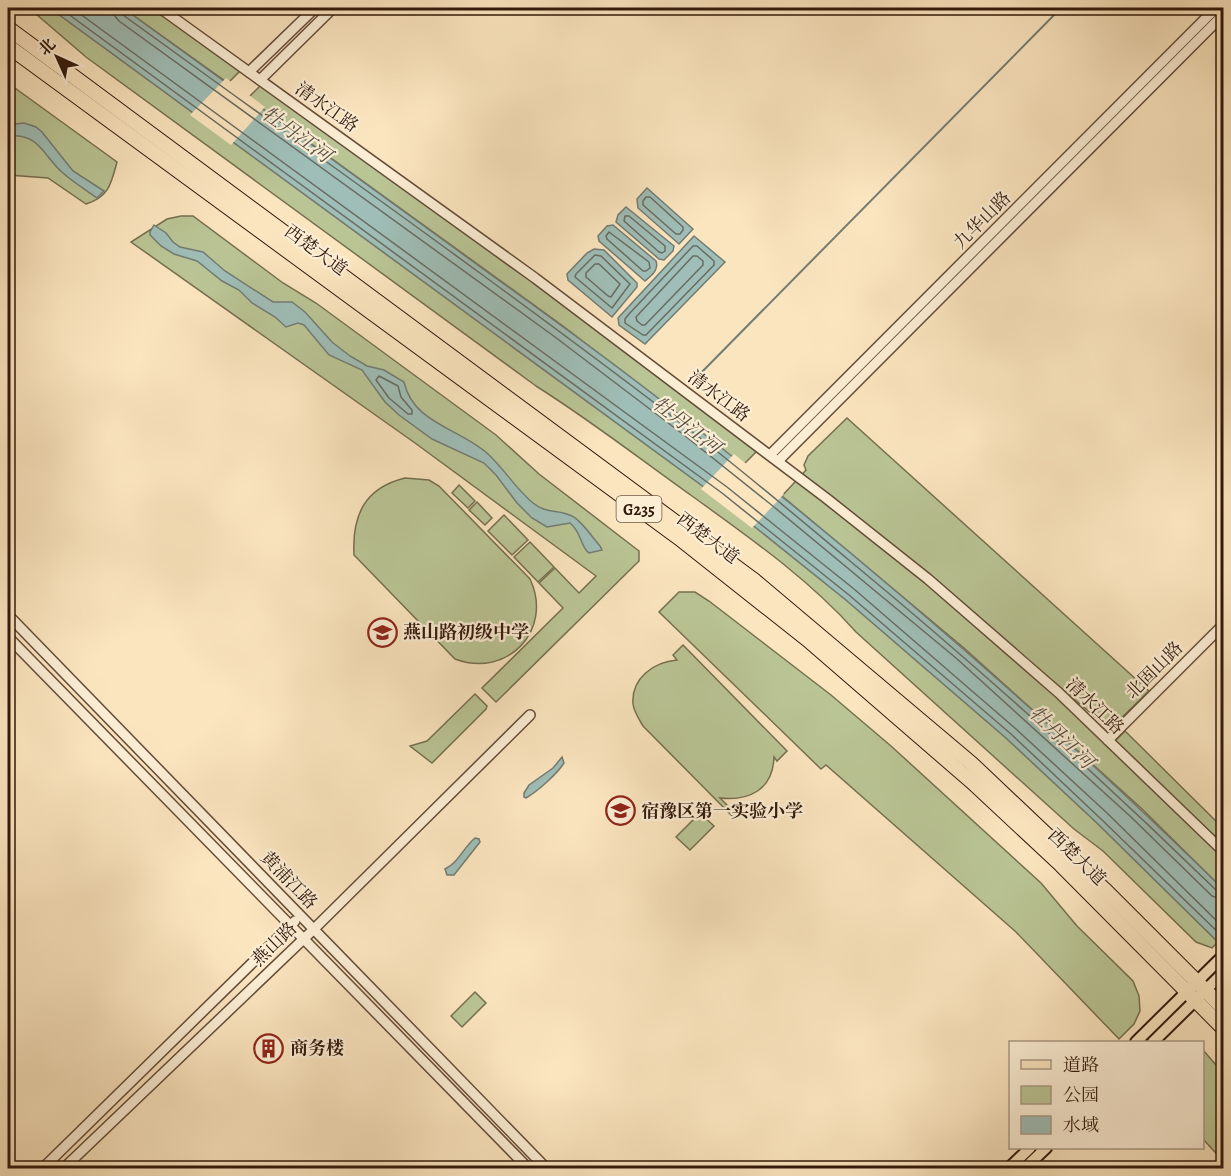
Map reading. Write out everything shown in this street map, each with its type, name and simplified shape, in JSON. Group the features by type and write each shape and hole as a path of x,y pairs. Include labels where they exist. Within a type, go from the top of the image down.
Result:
{"highway":[{"name":"西楚大道","path":"8,28 755,581 971,763 1224,1009"},
{"name":"西楚大道","path":"8,46 670,531 766,606 972,782 1061,865 1224,1029"}],"main road":[{"path":"1201,986 1210,967 1224,955"},
{"path":"1137,1041 1201,986 1222,974"},
{"path":"1154,1041 1191,996"},
{"path":"1009,1168 1029,1149"},
{"path":"1025,1168 1045,1149"}],"street":[{"name":"清水江路","path":"160,8 535,278 774,458 928,579 1059,693 1224,852"},
{"path":"249,72 315,8"},
{"path":"260,80 333,8"},
{"name":"九华山路","path":"774,458 1219,15"},
{"name":"黄浦江路","path":"8,615 546,1168"},
{"name":"北固山路","path":"1108,740 1224,624"},
{"name":"黄浦江路","path":"8,637 528,1168"},
{"name":"燕山路","path":"64,1168 304,939 530,715"},
{"name":"燕山路","path":"43,1168 301,915"}],"green space":[{"path":"29,8 50,8 719,498 846,600 1006,738 1097,823 1218,942 1212,948 1196,942 1103,851 1074,829 856,632 819,594 778,560 86,57"},
{"path":"123,8 156,8 241,70 228,83"},
{"path":"8,83 117,162 111,183 100,198 86,204 48,178 8,175"},
{"path":"261,85 505,260 759,449 743,465 563,326 248,98"},
{"path":"193,216 283,283 316,303 496,435 539,474 639,551 639,561 496,702 482,688 563,608 539,583 555,568 579,593 596,576 415,443 131,242 167,219"},
{"path":"847,418 1149,691 1112,727 1104,724 1051,680 1116,740 1125,731 1223,828 1223,889 1141,808 964,648 782,496 806,470 804,465 808,456"},
{"path":"405,478 429,480 439,486 530,579 536,598 536,616 531,632 521,646 508,656 492,662 474,663 455,659 354,555 355,528 363,506 379,489"},
{"path":"459,485 475,501 468,508 452,493"},
{"path":"477,502 492,518 485,525 469,510"},
{"path":"504,515 528,540 512,555 488,531"},
{"path":"530,542 554,567 538,582 514,557"},
{"path":"679,592 695,592 709,601 831,695 891,746 1041,883 1077,926 1133,981 1139,996 1140,1011 1134,1024 1119,1039 1016,932 826,765 821,769 659,612"},
{"path":"683,645 787,751 777,761 774,757 769,778 758,791 741,798 720,798 736,814 733,817 643,726 633,704 633,695 640,679 652,668 677,660 673,655"},
{"path":"475,694 487,706 486,709 432,763 410,746 427,741"},
{"path":"700,813 714,826 690,850 676,837"},
{"path":"475,992 486,1003 462,1027 451,1016"},
{"path":"1204,1051 1223,1073 1223,1161 1204,1140"}],"water":[{"name":"牡丹江河","path":"50,8 123,8 574,335 764,482 832,537 1031,709 1223,889 1223,947 1097,823 1006,738 846,600 719,498"},
{"path":"24,123 42,132 73,171 104,191 97,198 63,173 34,142 19,136 8,136 8,125"},
{"path":"647,188 693,229 679,244 638,208 637,199"},
{"path":"626,207 674,246 673,251 664,260 659,259 616,222 618,215"},
{"path":"154,225 180,247 203,252 225,271 273,302 292,302 305,312 332,342 350,356 367,366 384,370 404,382 409,396 428,417 478,446 489,455 533,503 576,518 602,550 589,553 570,523 547,527 532,518 484,463 432,439 399,415 385,402 362,370 329,355 304,325 298,323 286,327 197,261 174,254 161,246 150,235"},
{"path":"613,225 656,261 656,270 645,281 599,241 598,236 607,226"},
{"path":"694,236 725,262 645,344 619,325 618,318"},
{"path":"594,249 604,250 637,283 637,287 612,317 568,280 567,274 587,253"},
{"path":"562,757 564,763 557,772 536,791 524,797 529,785 553,768"},
{"path":"475,838 480,842 454,875 447,875 445,869 454,863"}],"pier":[{"path":"226,78 265,107 231,145 190,115"},
{"path":"734,454 784,494 752,528 701,489"}],"waterway":[{"path":"694,380 1061,8"}],"place":[{"name":"燕山路初级中学","path":"382,632"},
{"name":"宿豫区第一实验小学","path":"620,811"},
{"name":"商务楼","path":"269,1048"}]}
